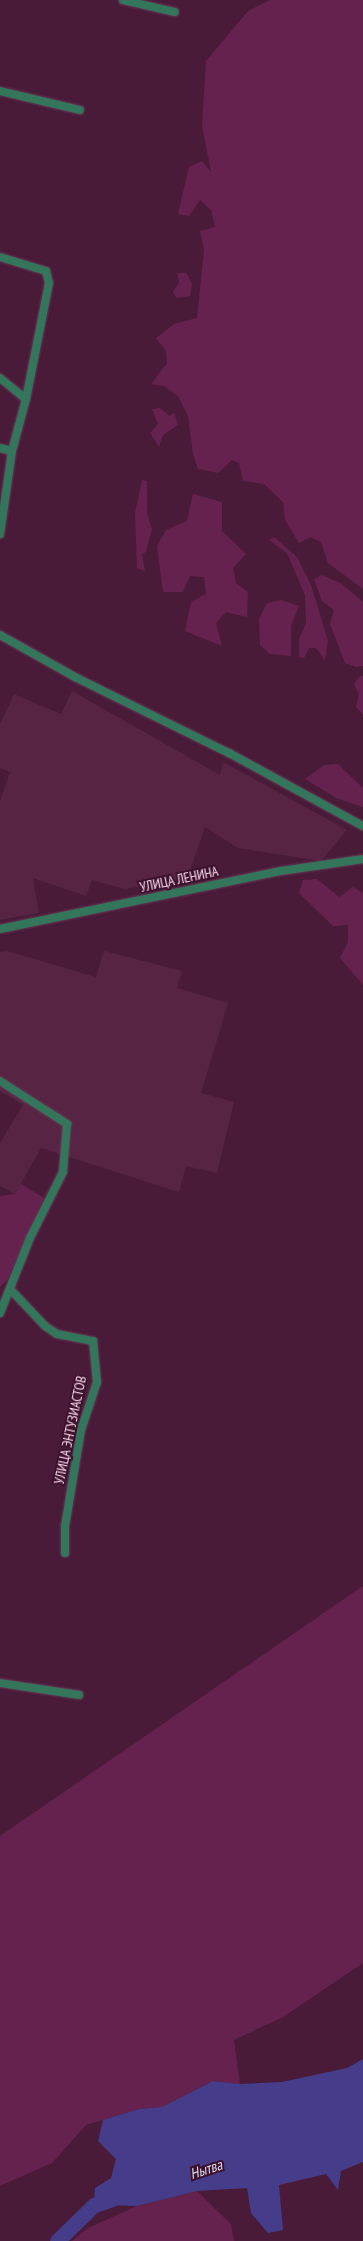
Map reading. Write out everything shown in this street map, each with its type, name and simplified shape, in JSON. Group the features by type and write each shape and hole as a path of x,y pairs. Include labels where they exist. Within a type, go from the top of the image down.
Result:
{"street":[{"path":"123,0 175,12"},
{"path":"0,91 80,110"},
{"path":"0,257 46,271 49,283 26,399 12,451 0,534"},
{"path":"0,378 26,399"},
{"path":"0,448 12,451"},
{"path":"0,635 75,677 229,753 363,826"},
{"name":"УЛИЦА ЛЕНИНА","path":"0,929 281,871 363,859"},
{"path":"0,1081 67,1124 62,1172 30,1238 11,1290 0,1313"},
{"name":"УЛИЦА ЭНТУЗИАСТОВ","path":"11,1290 45,1326 57,1334 93,1341 97,1382 81,1430 65,1527 65,1554"},
{"path":"0,1683 79,1695"}],"shaded area":[{"path":"270,0 363,0 363,589 328,563 321,542 311,537 299,543 285,520 283,502 264,484 243,481 239,463 232,460 218,473 198,469 193,454 188,416 178,396 164,386 151,384 167,363 166,351 156,338 174,324 197,318 204,250 200,231 215,227 211,210 200,200 189,216 178,214 189,167 202,161 211,172 202,125 206,61 248,11"},
{"path":"177,273 186,273 192,284 190,296 177,298 173,292 179,282"},
{"path":"160,408 170,416 174,412 178,425 163,435 159,447 150,433 158,424 152,409"},
{"path":"142,480 147,481 147,513 152,529 146,552 142,554 145,571 137,568 135,513"},
{"path":"193,494 222,502 222,531 246,554 233,568 236,583 248,592 247,617 226,612 216,623 222,646 185,631 191,602 206,594 204,577 190,576 183,592 163,592 157,546 166,530 187,521"},
{"path":"274,537 297,557 311,585 328,641 325,660 316,648 309,648 304,658 299,657 299,639 306,623 305,595 287,553 269,540"},
{"path":"322,575 342,584 363,602 363,666 356,667 345,663 330,624 334,610 322,601 314,579"},
{"path":"281,600 299,606 291,626 291,656 270,654 260,645 259,619 267,603"},
{"path":"360,676 363,676 363,715 356,707 359,694 354,684"},
{"path":"72,691 220,775 223,762 347,830 321,861 238,848 205,827 187,879 125,889 92,880 86,896 33,878 39,913 0,920 0,801 10,772 0,768 0,724 14,694 61,714"},
{"path":"338,764 363,788 363,807 336,798 305,779 324,765"},
{"path":"317,879 339,897 353,887 363,893 363,985 340,958 348,942 348,925 333,926 299,893 303,880"},
{"path":"7,951 96,977 104,951 182,971 177,988 228,1003 201,1093 234,1102 217,1173 186,1166 179,1192 41,1148 15,1194 0,1186 0,1143 23,1105 0,1091 0,952"},
{"path":"21,1184 44,1198 7,1280 0,1287 0,1196 15,1194"},
{"path":"363,1586 363,1963 283,2017 234,2040 240,2084 213,2081 162,2107 139,2109 86,2125 52,2163 0,2186 0,1836"},
{"path":"197,2191 231,2224 234,2241 72,2241 88,2228 137,2206"}],"water":[{"path":"363,2059 363,2162 341,2171 338,2190 326,2174 279,2185 283,2230 268,2233 251,2213 247,2188 197,2191 137,2206 94,2205 95,2188 111,2178 116,2159 98,2141 103,2120 139,2109 162,2107 213,2081 240,2084 282,2082 347,2068"}],"waterway":[{"name":"Нытва","path":"57,2241 94,2205 112,2199"}]}
